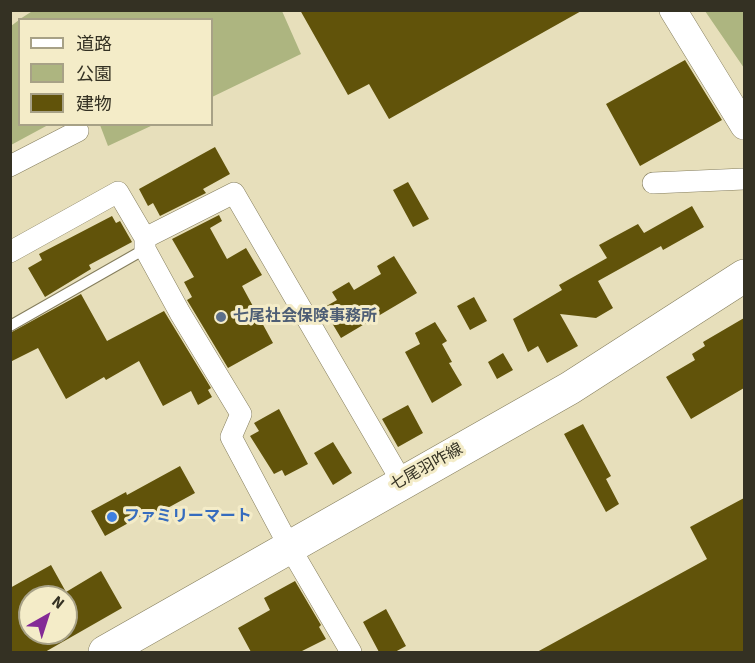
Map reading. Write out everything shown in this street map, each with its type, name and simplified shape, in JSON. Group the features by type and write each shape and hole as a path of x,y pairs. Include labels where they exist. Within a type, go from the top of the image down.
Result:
{"main road":[{"name":"七尾羽咋線","path":"105,652 570,388 744,276"}],"street":[{"path":"673,10 744,126"},
{"path":"10,166 78,131"},
{"path":"653,183 744,180"},
{"path":"10,252 118,192 180,313 241,414 231,437 289,546 351,652"},
{"path":"145,243 234,193 402,482"}],"lane":[{"path":"10,326 145,243"}],"green space":[{"path":"34,10 282,11 301,54 213,97 213,18 22,18"},
{"path":"705,11 744,11 744,68"},
{"path":"18,21 18,126 46,126 11,145 11,26"},
{"path":"100,126 151,126 108,146"}],"building":[{"path":"300,10 583,10 389,119 369,84 348,95"},
{"path":"685,60 722,120 640,166 606,104"},
{"path":"215,147 230,174 203,189 206,193 160,216 153,203 148,206 139,189"},
{"path":"408,182 429,219 413,227 393,190"},
{"path":"692,206 704,227 663,250 661,246 598,281 613,308 596,318 560,314 578,346 547,363 538,346 528,352 513,319 562,290 559,285 607,258 599,245 638,224 644,233"},
{"path":"219,215 222,221 210,228 227,259 246,248 262,275 242,286 273,343 228,368 187,300 192,297 184,282 194,277 172,239"},
{"path":"112,216 116,223 120,221 132,242 89,265 91,269 45,297 28,268 42,260 39,254"},
{"path":"394,256 417,293 341,338 323,308 337,300 332,292 349,282 354,290 381,274 377,266"},
{"path":"81,294 107,341 164,311 211,388 208,390 212,397 198,405 191,391 163,406 139,361 106,380 104,377 66,399 38,348 10,362 10,333"},
{"path":"474,297 487,321 470,330 457,306"},
{"path":"744,318 744,388 691,419 666,377 695,360 692,354 705,346 703,342"},
{"path":"435,322 447,341 442,344 452,362 449,363 462,385 432,403 405,352 420,344 415,333"},
{"path":"503,353 513,370 497,379 488,362"},
{"path":"408,405 423,433 398,447 382,419"},
{"path":"279,409 308,464 285,476 282,470 274,474 250,436 259,431 254,423"},
{"path":"583,424 611,476 606,479 619,504 606,512 564,434"},
{"path":"333,442 352,473 333,485 314,453"},
{"path":"180,466 195,493 153,516 150,511 105,536 91,511 126,492 127,495"},
{"path":"744,498 744,652 537,652 707,559 690,527"},
{"path":"51,565 62,585 18,585 18,645 57,645 45,652 10,652 10,588"},
{"path":"101,571 122,608 78,633 78,585"},
{"path":"295,581 321,625 319,627 326,639 300,652 251,652 238,628 270,610 264,598"},
{"path":"386,609 406,646 395,652 379,652 363,622"}],"place":[{"name":"七尾社会保険事務所","path":"221,317"},
{"name":"ファミリーマート","path":"112,517"}]}
